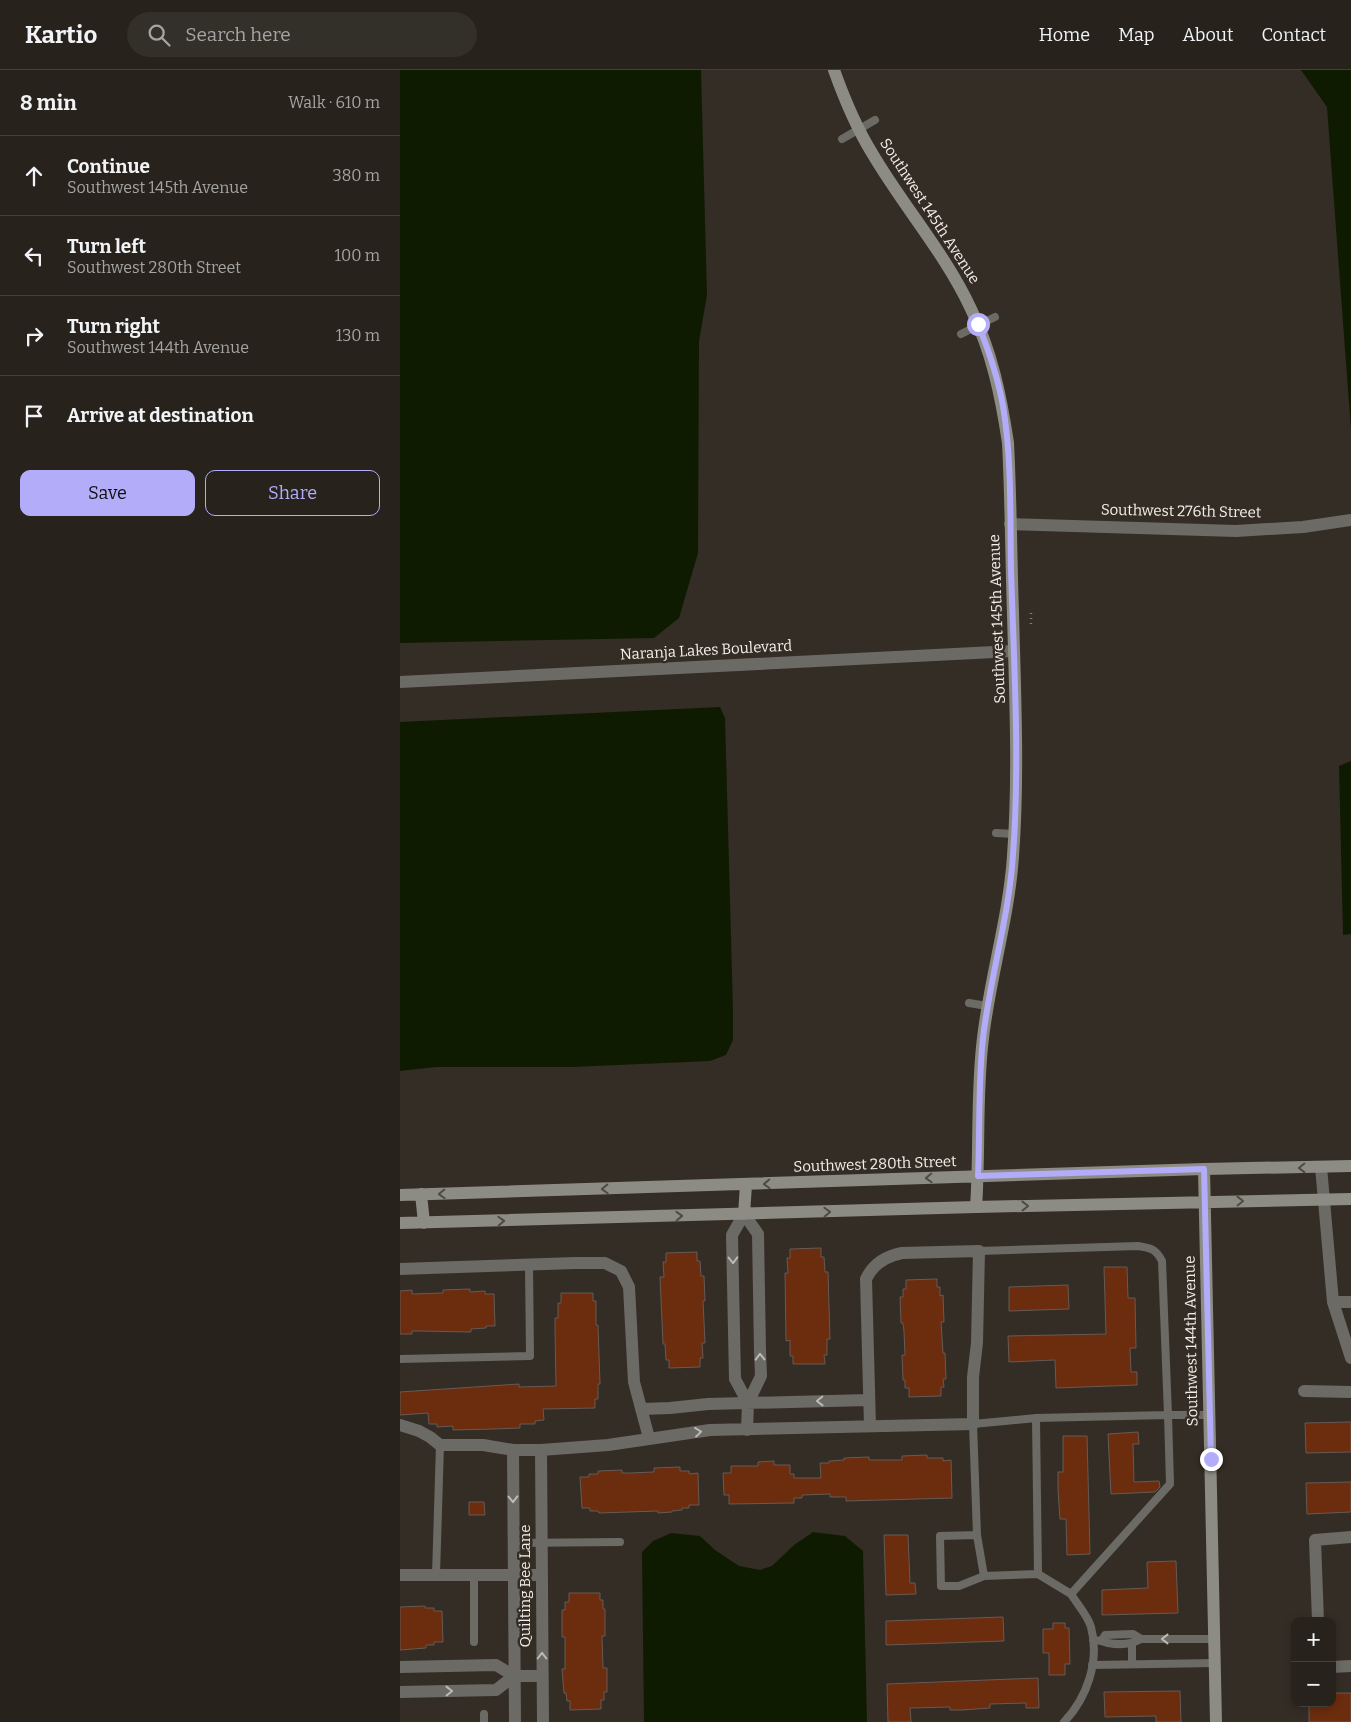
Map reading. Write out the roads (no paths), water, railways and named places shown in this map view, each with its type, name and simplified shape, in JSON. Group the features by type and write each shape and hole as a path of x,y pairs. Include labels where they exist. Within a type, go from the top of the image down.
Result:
{"street":[{"name":"Southwest 145th Avenue","path":"834,70 859,129 878,162 955,280 978,324 993,364 1003,406 1008,449 1014,651 1016,739 1014,834 1008,898 983,1038 978,1097 976,1207"},
{"name":"Southwest 276th Street","path":"1010,524 1236,531 1303,527 1351,520"},
{"name":"Naranja Lakes Boulevard","path":"400,682 1014,651"},
{"name":"Southwest 280th Street","path":"400,1195 1351,1166"},
{"path":"1321,1167 1333,1302 1351,1358"},
{"name":"Southwest 144th Avenue","path":"1204,1169 1216,1722"},
{"path":"746,1184 744,1214 732,1235 735,1379 748,1403"},
{"path":"421,1194 424,1223"},
{"path":"400,1223 1351,1199"},
{"path":"744,1214 758,1234 761,1376 748,1403 747,1430"},
{"path":"400,1425 419,1431 440,1445 483,1445 513,1450 541,1450 608,1445 710,1430 972,1424 979,1251 891,1255 878,1263 870,1271 866,1280 870,1426"},
{"path":"400,1269 605,1264 622,1271 628,1287 634,1382 649,1438"},
{"path":"1333,1302 1351,1302"},
{"path":"1304,1391 1351,1392"},
{"path":"640,1409 708,1404 869,1400"},
{"name":"Quilting Bee Lane","path":"513,1450 515,1722"},
{"name":"Quilting Bee Lane","path":"541,1450 543,1722"},
{"path":"1318,1617 1315,1540 1351,1538"},
{"path":"400,1575 542,1575"},
{"path":"400,1667 496,1665 514,1676 542,1676"},
{"path":"1336,1667 1351,1666"},
{"path":"400,1692 496,1690 514,1676"}],"lane":[{"path":"842,139 875,120"},
{"path":"961,334 995,317"},
{"path":"996,833 1014,834"},
{"path":"969,1003 988,1006"},
{"path":"979,1251 1138,1246 1150,1248 1158,1253 1162,1262 1170,1484 1070,1594"},
{"path":"400,1360 530,1356 529,1265"},
{"path":"984,1576 977,1535 972,1424 1036,1418 1209,1415"},
{"path":"1036,1418 1038,1574"},
{"path":"436,1575 440,1445"},
{"path":"977,1535 940,1536 940,1586 959,1586 984,1576 1038,1574 1070,1594 1091,1626 1093,1640 1091,1675 1084,1693 1069,1720"},
{"path":"513,1543 620,1542"},
{"path":"474,1575 474,1642"},
{"path":"1102,1640 1105,1635 1134,1634 1141,1639"},
{"path":"1093,1640 1102,1640 1106,1643 1132,1643 1141,1639 1214,1640"},
{"path":"1132,1643 1132,1664"},
{"path":"1092,1665 1215,1662"}]}
